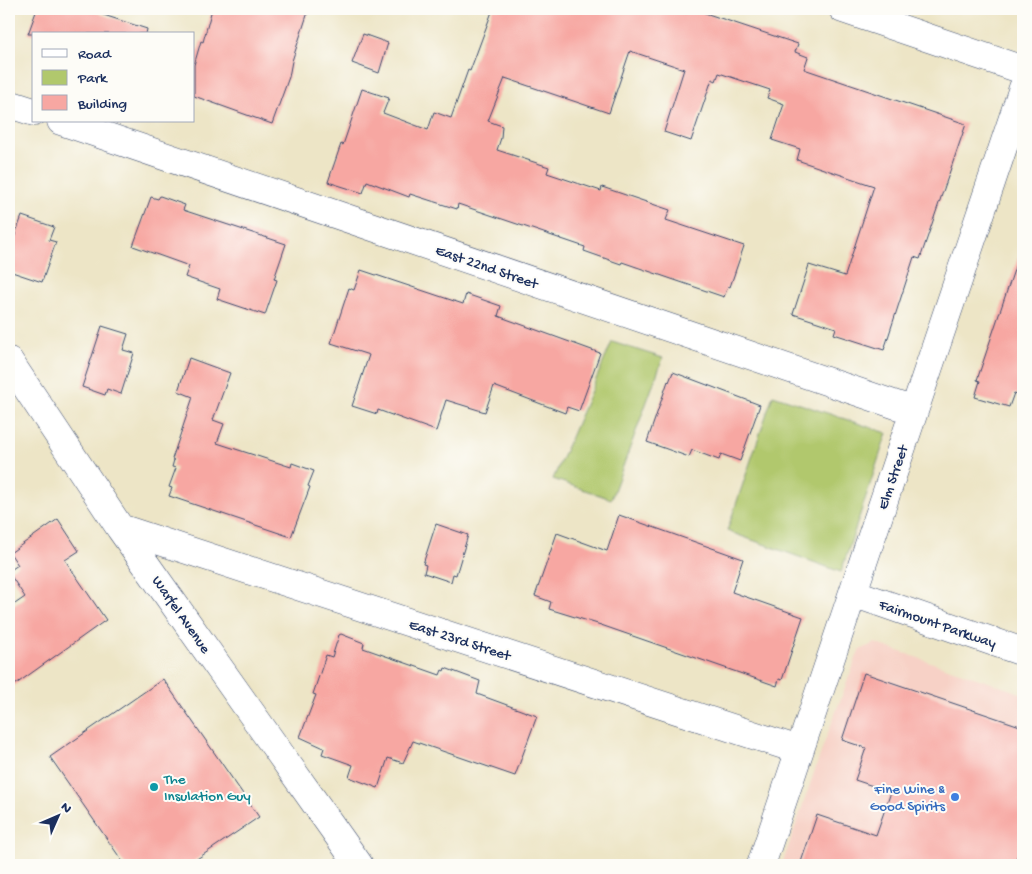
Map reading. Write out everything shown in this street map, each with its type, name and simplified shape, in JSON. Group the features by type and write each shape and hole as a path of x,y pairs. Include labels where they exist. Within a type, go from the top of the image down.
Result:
{"street":[{"path":"843,9 1023,70"},
{"name":"Elm Street","path":"761,865 1023,88"},
{"path":"9,104 32,111"},
{"name":"East 22nd Street","path":"63,122 914,411"},
{"name":"Warfel Avenue","path":"9,361 120,528 359,865"},
{"name":"East 23rd Street","path":"120,528 799,750"},
{"name":"Fairmount Parkway","path":"853,593 1023,652"}],"shaded area":[{"path":"875,643 1023,694 1023,865 782,865 858,653 860,650"}],"green space":[{"path":"612,342 663,358 611,499 553,479"},
{"path":"773,395 887,433 841,572 727,531"}],"building":[{"path":"37,9 85,9 147,29 146,32 32,32 32,34 28,34"},
{"path":"212,9 309,9 292,61 289,77 272,124 195,96 195,62 201,41 203,42"},
{"path":"493,9 693,9 798,44 795,52 808,57 804,69 966,124 920,259 914,257 884,350 834,334 836,328 793,314 809,265 845,276 874,186 797,160 800,149 772,140 784,104 767,98 770,90 719,73 716,81 712,79 691,141 664,132 684,69 630,51 609,113 505,78 488,121 502,126 497,150 549,167 547,173 601,191 602,187 670,210 666,220 744,246 730,287 728,286 724,297 622,262 621,264 584,251 585,247 458,204 457,209 410,194 409,197 367,181 363,193 328,182 362,89 389,98 383,113 428,130 434,112 451,118"},
{"path":"363,34 388,43 379,73 352,63"},
{"path":"160,196 185,205 183,210 286,244 274,279 277,280 265,315 217,299 220,289 185,277 189,266 133,246 151,197 158,199"},
{"path":"22,216 54,227 49,240 56,242 42,282 9,271 9,252"},
{"path":"1019,255 1023,255 1023,396 1014,393 1009,407 975,397 980,381 977,380"},
{"path":"361,270 463,304 466,294 501,306 498,316 600,353 579,411 567,407 565,413 494,386 485,412 446,400 436,431 378,410 377,414 352,406 369,355 331,343 349,288 354,290"},
{"path":"102,326 128,334 123,350 134,353 121,394 107,389 105,395 82,387"},
{"path":"189,358 230,373 213,420 224,424 217,443 291,467 292,463 314,471 291,537 169,496 172,488 169,487 176,468 172,467 174,460 172,459 193,397 178,391"},
{"path":"673,372 760,405 740,461 721,454 719,460 692,450 689,457 647,442 668,381"},
{"path":"619,515 743,559 732,592 803,617 782,680 779,679 777,686 549,609 551,602 535,596 557,533 607,551"},
{"path":"58,519 79,551 65,560 106,620 9,689 9,608 25,597 9,573 18,565 10,553"},
{"path":"436,524 468,535 456,575 453,574 451,582 424,573 426,565 423,564"},
{"path":"341,634 364,643 363,648 440,675 445,668 480,681 477,694 537,716 515,776 413,741 403,763 388,758 378,788 349,777 353,765 322,754 324,748 300,737 316,695 313,694 326,655 332,657"},
{"path":"864,673 1023,727 1023,839 1014,865 800,865 817,815 876,835 891,792 855,780 866,748 842,740"},
{"name":"The Insulation Guy","path":"163,679 259,817 188,865 125,865 50,757"}],"place":[{"name":"The Insulation Guy","path":"154,787"},
{"name":"Fine Wine & Good Spirits","path":"955,797"}]}
